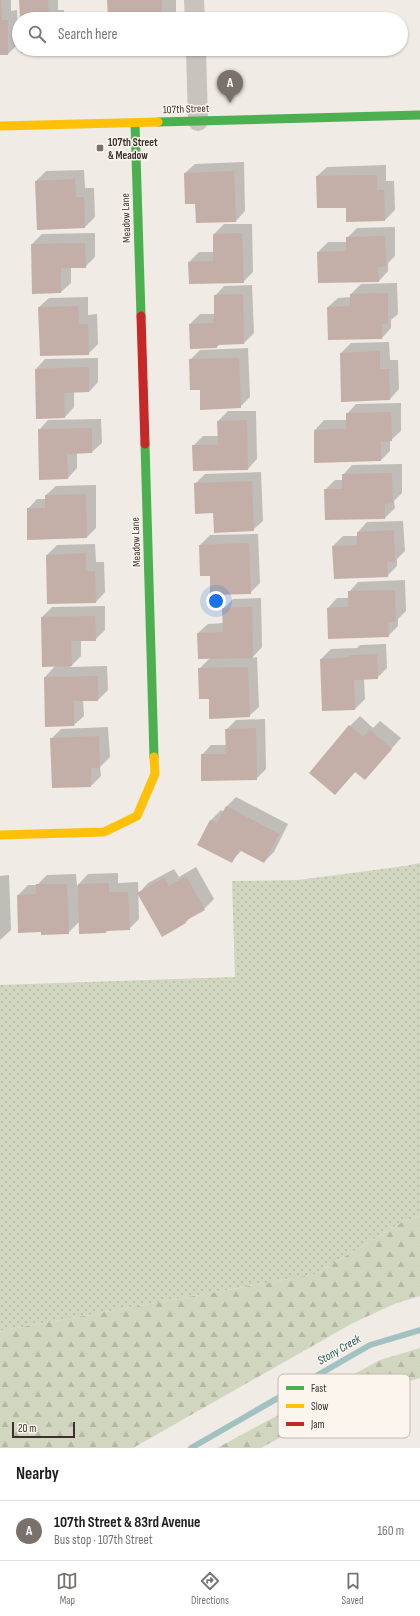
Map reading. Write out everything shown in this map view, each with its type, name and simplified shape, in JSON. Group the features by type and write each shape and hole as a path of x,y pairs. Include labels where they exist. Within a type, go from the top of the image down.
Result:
{"street":[{"path":"194,0 195,12"},
{"path":"196,56 198,121"},
{"name":"107th Street","path":"0,126 420,115"},
{"name":"Meadow Lane","path":"0,835 104,832 137,816 155,774 135,122"}],"green space":[{"path":"420,863 420,1216 404,1221 316,1274 0,1331 0,985 235,977 232,881 298,880"},
{"path":"420,1216 420,1296 394,1304 351,1324 133,1448 0,1448 0,1331 316,1274 404,1221"},
{"path":"420,1348 420,1378 410,1381 410,1374 354,1374 380,1360"},
{"path":"278,1415 279,1438 261,1448 217,1448"}],"building":[{"path":"0,0 2,20 8,20 8,55 0,55"},
{"path":"19,0 48,0 49,12 20,12"},
{"path":"107,0 162,0 162,12 108,12"},
{"path":"234,171 236,222 196,223 195,204 185,204 184,173"},
{"path":"377,175 377,190 384,190 385,221 346,222 346,208 317,208 316,176"},
{"path":"75,179 76,197 84,197 85,228 37,230 35,181"},
{"path":"242,233 244,283 189,284 188,262 213,261 213,234"},
{"path":"385,236 386,266 378,267 379,282 318,283 317,252 346,251 346,237"},
{"path":"85,243 86,268 61,268 61,293 32,294 31,244"},
{"path":"388,293 388,324 382,324 382,339 328,340 327,307 350,306 350,294"},
{"path":"243,294 244,344 217,345 217,348 190,349 189,324 213,323 214,295"},
{"path":"78,306 79,324 88,324 89,355 40,356 38,307"},
{"path":"380,351 380,369 389,369 390,400 341,402 340,353"},
{"path":"239,358 241,408 200,410 200,390 190,390 189,359"},
{"path":"89,367 89,392 64,393 65,418 36,419 35,369"},
{"path":"391,412 392,441 381,442 381,461 314,463 314,430 346,429 346,413"},
{"path":"247,420 248,470 193,471 192,445 218,445 217,421"},
{"path":"92,428 92,453 67,454 68,479 39,480 38,429"},
{"path":"392,473 393,503 385,504 385,519 325,520 324,489 342,489 342,474"},
{"path":"252,481 254,531 214,533 213,513 195,514 194,483"},
{"path":"86,494 87,538 27,540 27,508 45,508 45,495"},
{"path":"394,530 395,562 387,562 388,577 334,579 332,546 357,545 357,532"},
{"path":"249,543 251,594 210,595 210,576 200,576 199,545"},
{"path":"86,553 86,571 95,571 96,603 47,604 46,555"},
{"path":"395,590 396,622 388,622 389,637 328,639 327,608 348,607 348,591"},
{"path":"252,607 253,658 198,659 197,633 223,632 222,608"},
{"path":"95,616 96,641 71,641 72,666 42,667 41,617"},
{"path":"377,654 378,679 354,680 355,710 322,711 320,659 350,657 349,655"},
{"path":"248,667 250,717 209,719 209,699 199,699 198,668"},
{"path":"98,676 98,701 74,701 74,726 45,727 44,677"},
{"path":"349,725 363,737 370,730 392,749 365,780 355,772 335,795 309,773"},
{"path":"256,728 257,780 201,781 201,754 226,754 225,729"},
{"path":"99,736 100,768 91,768 91,787 52,788 50,738"},
{"path":"226,806 279,834 264,863 239,850 232,863 197,845 210,820 217,823"},
{"path":"186,876 205,910 185,921 186,923 162,937 137,893 164,878 169,886"},
{"path":"109,883 109,892 128,892 130,930 79,934 78,884"},
{"path":"36,884 67,884 69,934 41,935 41,932 18,933 17,895 36,894"}],"waterway":[{"name":"Stony Creek","path":"320,1374 370,1345 420,1330"},
{"name":"Stony Creek","path":"191,1448 278,1398"}],"traffic: fast":[{"path":"158,122 420,115"},
{"path":"135,123 141,316"},
{"path":"145,444 154,757"}],"traffic: slow":[{"path":"0,126 158,122"},
{"path":"0,835 104,832 137,816 155,774 154,757"}],"traffic: jam":[{"path":"141,316 145,444"}],"place":[{"name":"107th Street & 83rd Avenue","path":"230,103"},
{"name":"107th Street & Meadow","path":"100,148"}]}
